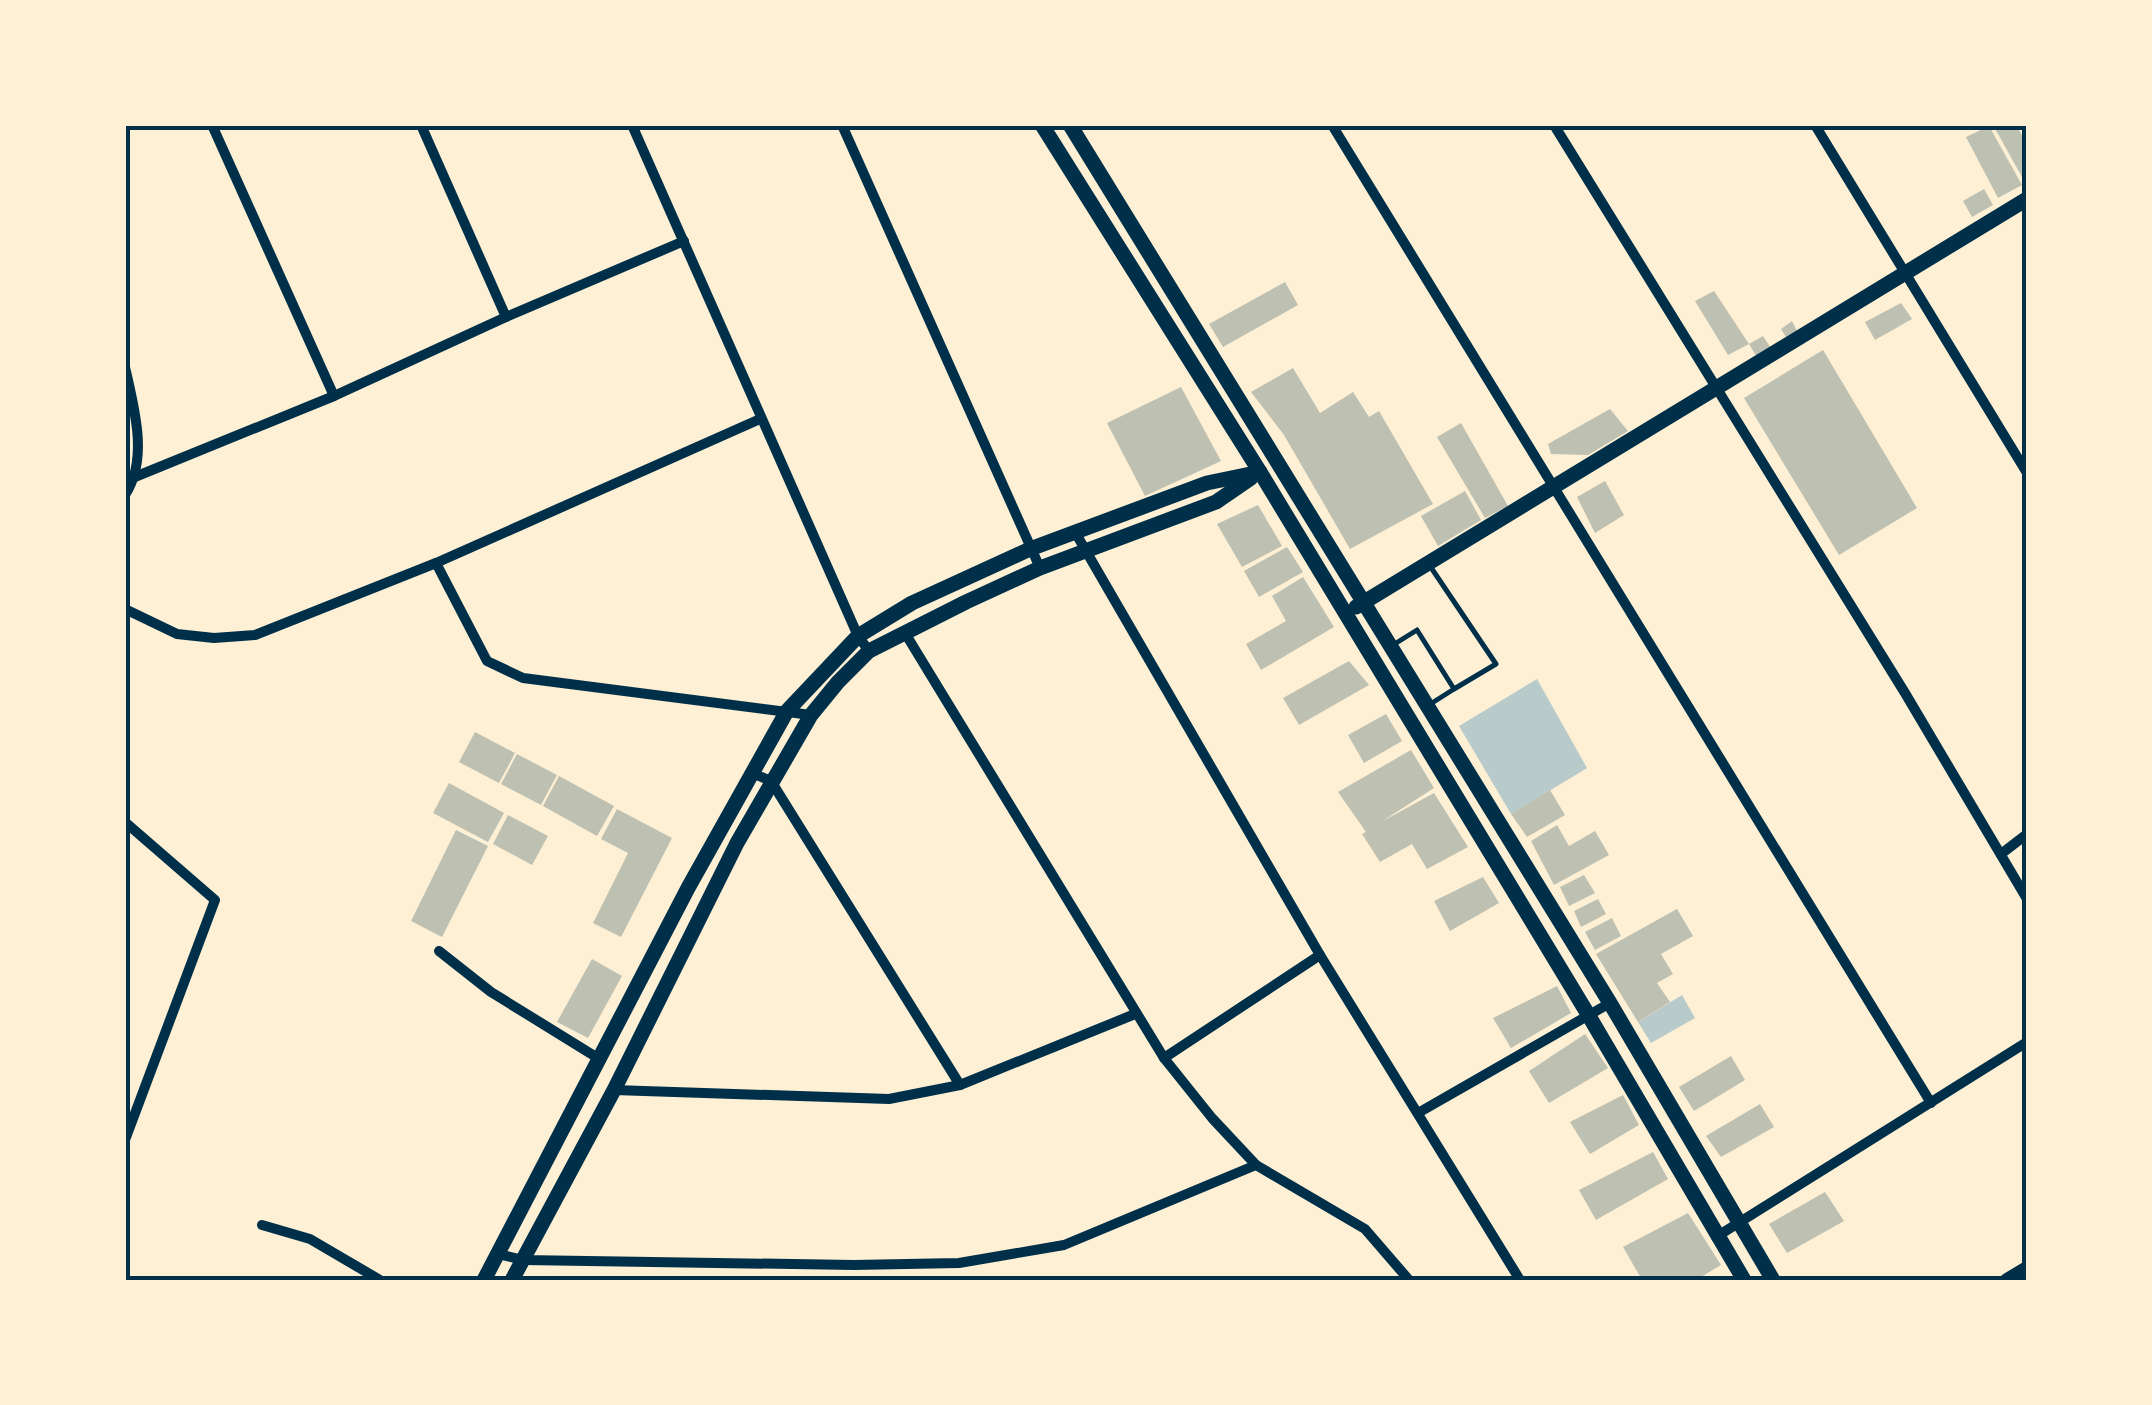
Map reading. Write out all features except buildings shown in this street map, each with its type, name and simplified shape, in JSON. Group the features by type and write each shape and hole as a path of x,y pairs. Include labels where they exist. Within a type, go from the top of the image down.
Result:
{"main road":[{"path":"1042,125 1260,472 1744,1280"},
{"path":"1070,125 1610,1003 1773,1280"},
{"path":"1343,614 2027,200"},
{"path":"1192,368 1210,356"},
{"path":"512,1280 614,1090 771,781 811,715 869,651 1040,568 1216,502 1277,464"},
{"path":"484,1280 752,772 787,712 858,636 912,604 1030,550 1206,483 1260,472"}],"street":[{"path":"212,125 334,396"},
{"path":"421,125 506,317"},
{"path":"632,125 760,419 858,636 869,651"},
{"path":"842,125 1040,568"},
{"path":"1332,125 1930,1103"},
{"path":"1554,125 1905,693 2027,899"},
{"path":"1814,125 2027,473"},
{"path":"130,480 334,396 684,241"},
{"path":"125,367 136,417 125,496"},
{"path":"125,609 177,634 214,638 255,635 436,562 760,419"},
{"path":"1075,532 1320,955 1520,1280"},
{"path":"436,562 487,661 523,678 811,715"},
{"path":"904,633 1164,1058 1256,1165 1365,1230 1409,1280"},
{"path":"752,772 771,781 960,1085"},
{"path":"125,822 215,900 125,1140"},
{"path":"2000,854 2027,834"},
{"path":"440,951 492,992 600,1060"},
{"path":"1164,1058 1320,955"},
{"path":"1418,1113 1610,1003"},
{"path":"614,1090 889,1099 960,1085 1135,1014"},
{"path":"1716,1237 2027,1042"},
{"path":"498,1254 523,1260 959,1263 1064,1244 1256,1165"},
{"path":"262,1226 310,1238 380,1280"},
{"path":"2006,1280 2027,1268"}],"lane":[{"path":"1427,706 1496,664 1428,564"},
{"path":"1390,646 1417,630 1454,689"}],"shaded area":[{"path":"1537,679 1587,768 1511,814 1459,726"},
{"path":"1682,995 1695,1018 1651,1043 1638,1022"}]}
